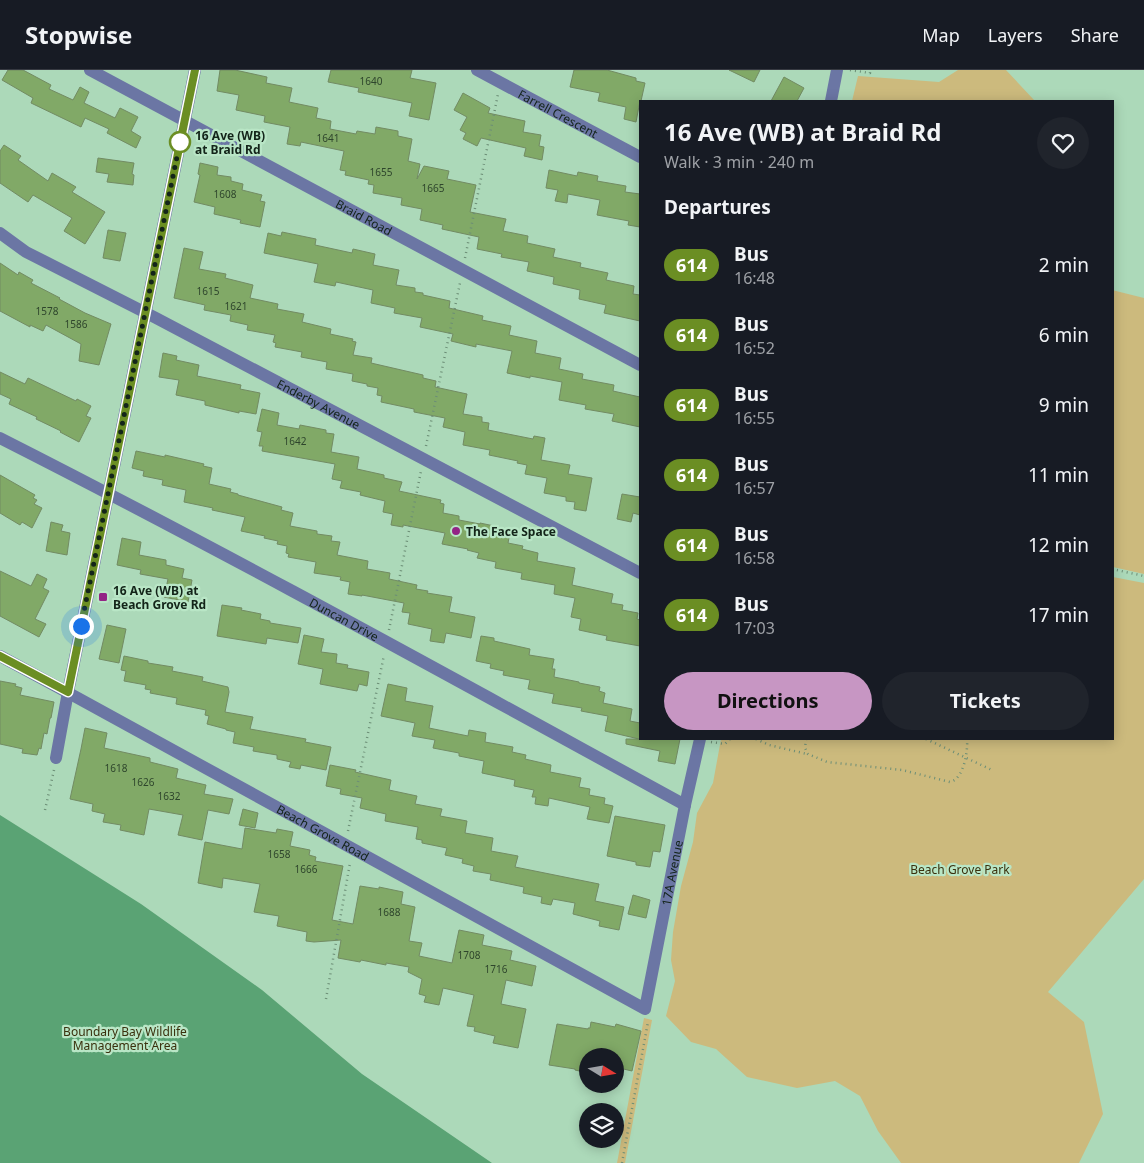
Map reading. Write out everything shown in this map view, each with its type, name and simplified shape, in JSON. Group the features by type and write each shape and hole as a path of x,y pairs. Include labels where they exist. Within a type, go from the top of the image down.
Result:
{"street":[{"name":"Braid Road","path":"90,70 639,363"},
{"path":"56,758 108,493 195,70"},
{"name":"Farrell Crescent","path":"477,70 639,156"},
{"path":"831,100 837,70"},
{"name":"Enderby Avenue","path":"0,233 26,252 145,312 639,572"},
{"name":"Duncan Drive","path":"0,438 108,493 387,642 686,805"},
{"name":"Beach Grove Road","path":"0,656 645,1009"},
{"name":"17A Avenue","path":"645,1009 699,740"}],"path":[{"path":"850,70 870,73 870,70"},
{"path":"326,999 351,858 345,845 500,82"},
{"path":"1114,570 1144,576"},
{"path":"699,740 725,744 729,740"},
{"path":"758,740 769,745 808,754 827,762 902,770 950,782 959,778 962,772 967,740"},
{"path":"806,740 805,748 808,754"},
{"path":"928,740 992,770"},
{"path":"45,810 56,758"},
{"path":"622,1163 649,1017 645,1009"}],"green space":[{"path":"958,70 1006,70 1034,100 852,100 858,76 939,82"},
{"path":"1114,290 1144,298 1144,574 1114,567"},
{"name":"Beach Grove Park","path":"1114,577 1144,583 1144,879 1048,992 1084,1022 1103,1114 1079,1163 901,1163 878,1131 860,1096 835,1081 797,1088 747,1077 716,1049 691,1042 666,1016 675,981 671,960 673,932 681,886 693,842 697,813 713,783 721,740 1114,740"},
{"path":"644,1018 652,1020 625,1163 617,1163 620,1148 624,1148 624,1125"}],"shaded area":[{"name":"Boundary Bay Wildlife Management Area","path":"0,815 141,904 262,990 362,1074 492,1163 0,1163"}],"building":[{"path":"8,70 23,70 51,85 49,89 73,100 80,87 89,92 84,103 115,118 120,108 138,117 131,131 141,137 136,148 107,133 109,129 85,118 81,127 31,103 33,98 2,80"},
{"path":"220,70 235,70 267,77 266,83 292,88 289,102 318,108 316,118 331,121 330,129 356,134 357,131 375,134 376,127 398,131 398,136 412,139 408,161 420,164 417,179 424,166 449,171 447,179 476,185 470,212 506,219 503,231 528,236 527,243 555,249 553,257 581,263 580,267 608,273 606,280 634,286 633,294 639,295 639,321 604,313 606,305 579,299 580,290 553,284 554,277 527,271 529,262 501,257 502,254 477,249 479,237 442,229 443,225 420,220 422,209 401,205 402,198 373,193 374,185 368,184 369,180 345,175 346,171 340,170 344,151 301,142 300,146 287,144 290,127 264,122 265,116 236,110 239,95 217,91"},
{"path":"331,70 412,70 410,78 436,83 429,120 409,116 412,103 358,92 359,88 328,82"},
{"path":"574,70 607,70 636,78 636,81 645,83 641,100 639,100 636,122 624,119 626,107 598,101 600,93 570,87"},
{"path":"729,70 760,70 754,82"},
{"path":"784,77 804,88 798,100 772,100"},
{"path":"463,93 490,108 488,113 525,121 523,132 541,135 539,146 544,147 542,160 524,156 526,148 481,138 477,146 463,139 466,133 460,130 467,117 454,110"},
{"path":"4,145 21,156 18,160 48,181 52,173 76,187 72,192 105,212 85,244 64,231 72,218 33,195 28,202 0,183 0,151"},
{"path":"98,158 134,163 133,185 107,182 109,174 96,172"},
{"path":"200,163 218,167 217,175 231,177 231,181 243,184 242,190 262,195 260,201 265,202 260,227 240,223 241,220 214,214 215,207 194,202 200,175 198,174"},
{"path":"549,170 577,176 578,172 598,176 597,181 626,186 625,192 639,194 639,227 628,225 629,221 597,215 600,200 568,194 567,203 555,201 558,190 546,188"},
{"path":"108,230 126,233 120,261 103,258"},
{"path":"282,232 316,239 315,245 352,253 353,249 375,254 373,265 399,270 396,285 415,288 415,292 423,293 423,295 450,301 449,308 483,316 482,320 511,326 509,335 537,341 535,353 561,358 559,369 583,374 582,379 614,385 613,391 639,397 639,427 612,421 614,414 585,409 586,405 559,400 562,382 507,373 512,351 476,344 476,347 451,341 453,334 420,327 422,318 394,313 395,308 371,303 373,290 336,282 335,286 314,282 318,264 264,253 268,233 281,236"},
{"path":"184,248 203,252 199,269 226,274 225,278 253,285 250,298 278,304 277,309 304,314 302,322 331,329 330,334 353,339 352,341 356,342 353,355 372,358 371,363 423,375 423,378 436,381 435,387 467,394 463,414 482,417 482,422 489,423 488,430 533,439 534,436 545,438 541,460 570,465 568,474 592,478 586,511 574,509 575,502 566,501 566,497 544,493 547,478 525,474 527,465 517,463 518,461 489,455 490,450 463,445 465,432 443,427 445,418 414,412 414,409 381,402 382,396 377,395 378,388 352,381 353,374 326,369 327,362 301,357 302,352 275,347 276,343 273,342 275,335 247,330 248,325 230,321 231,315 204,310 205,305 174,298"},
{"path":"0,263 18,275 19,272 33,280 31,283 59,299 111,324 99,365 79,361 81,344 46,325 43,331 30,325 30,327 0,311"},
{"path":"163,353 177,356 176,360 199,365 197,376 241,385 240,389 260,393 256,414 239,411 239,413 205,405 205,401 176,395 179,380 159,377"},
{"path":"0,372 25,384 28,378 76,401 77,399 91,406 86,416 91,418 79,442 36,419 37,417 9,404 11,399 0,394"},
{"path":"262,409 279,413 277,425 299,429 300,425 326,430 326,433 334,434 331,452 359,457 357,469 384,475 384,478 402,482 399,491 441,500 440,503 444,504 443,513 459,516 459,520 499,527 497,536 509,538 508,543 523,546 522,549 538,553 537,561 575,568 572,585 613,594 611,603 623,605 622,610 638,613 639,646 606,640 607,636 579,630 581,619 571,617 575,598 554,594 555,585 521,579 522,573 495,568 496,562 477,558 479,553 442,544 445,533 403,525 403,527 391,525 393,514 383,512 385,501 360,495 361,492 340,488 342,481 332,479 335,464 262,451 263,446 259,446 262,432 257,431"},
{"path":"136,451 165,457 165,455 204,464 203,466 212,468 209,484 231,489 230,492 282,507 281,510 293,513 290,526 317,531 317,534 332,536 331,541 340,542 337,555 368,561 367,569 390,573 389,579 417,585 416,589 428,591 427,593 452,597 449,612 475,617 471,638 446,633 444,643 430,641 432,629 408,624 410,613 402,612 404,603 348,594 350,582 340,580 341,577 314,573 316,562 288,557 289,554 286,553 287,546 277,544 278,541 241,531 245,517 184,502 186,490 162,485 163,480 143,476 144,471 132,468"},
{"path":"0,475 35,495 33,498 37,500 34,504 42,508 32,528 22,522 20,525 0,513"},
{"path":"622,494 639,497 639,515 633,513 631,522 617,519"},
{"path":"51,522 63,525 61,531 70,533 67,555 46,551"},
{"path":"122,538 141,542 139,555 166,560 166,565 184,569 182,578 192,580 188,602 164,597 168,579 140,574 141,570 117,565"},
{"path":"0,571 31,586 37,574 47,579 43,588 49,591 35,619 46,624 39,637 0,616"},
{"path":"222,605 242,608 241,610 261,614 260,619 270,621 270,623 301,628 298,643 267,638 266,644 217,636"},
{"path":"107,625 126,629 119,663 99,659"},
{"path":"304,635 324,639 321,652 337,654 336,663 348,665 347,668 369,672 367,686 359,684 357,691 320,684 323,669 298,664"},
{"path":"481,636 530,649 529,655 554,659 552,669 555,669 554,677 600,687 599,691 605,693 603,703 632,709 630,721 639,723 639,739 605,731 608,716 581,711 582,708 552,703 554,694 528,689 530,680 503,675 504,671 490,668 491,664 476,661"},
{"path":"124,656 148,661 148,663 173,667 172,671 203,677 202,681 228,687 229,692 225,712 253,717 250,729 306,739 305,742 331,747 326,770 301,765 300,769 289,767 291,762 277,759 277,755 253,751 254,747 233,743 235,732 207,724 209,716 205,715 206,710 176,704 177,698 150,693 151,690 145,689 146,685 124,681 126,671 121,670"},
{"path":"0,681 16,684 15,686 22,688 20,695 54,702 47,734 44,733 41,749 39,748 37,755 22,753 23,749 0,744"},
{"path":"388,684 407,688 405,701 433,706 429,728 468,736 469,730 486,733 485,742 513,747 512,752 526,755 525,759 551,765 550,772 581,778 579,787 590,789 589,795 605,798 604,804 613,806 609,823 587,819 590,807 549,798 548,806 535,804 536,797 532,797 534,790 514,786 515,780 482,773 484,761 459,756 459,753 433,748 435,740 412,736 415,723 381,716"},
{"path":"85,728 107,733 104,748 150,758 150,762 178,769 176,778 206,785 204,794 233,799 229,814 208,810 202,840 178,835 183,815 149,809 144,835 120,830 121,825 103,822 105,814 92,811 93,804 70,799"},
{"path":"626,739 680,740 675,764 658,761 660,751 626,744"},
{"path":"330,765 391,780 389,790 417,796 415,804 442,809 440,816 467,821 465,833 493,838 491,851 518,856 515,867 599,884 595,901 624,907 619,930 599,926 600,921 573,914 575,903 553,899 551,905 541,903 542,897 523,893 524,887 490,880 491,874 473,871 474,866 462,863 463,859 445,855 447,848 422,843 422,840 416,839 418,827 385,821 386,814 360,808 362,798 340,794 341,789 326,786"},
{"path":"243,809 258,813 255,828 239,825"},
{"path":"615,816 665,825 660,852 653,851 650,867 636,865 636,862 607,856"},
{"path":"245,828 276,833 277,829 293,832 290,846 310,850 309,855 316,857 315,861 343,866 332,920 353,924 360,886 379,889 379,887 403,892 401,904 415,907 409,941 422,943 419,956 452,963 459,930 484,935 482,945 512,951 510,960 536,966 532,986 506,980 501,1004 526,1009 518,1048 493,1043 495,1036 474,1031 475,1027 467,1026 474,995 443,988 439,1005 424,1002 426,996 419,994 422,979 408,972 409,967 338,958 341,940 306,941 307,932 277,926 279,916 254,912 260,884 223,878 222,888 198,883 205,842 242,849"},
{"path":"633,895 650,900 646,918 628,914"},
{"path":"591,1022 615,1027 616,1024 641,1031 632,1071 624,1069 624,1048 579,1048 579,1071 549,1065 557,1024 590,1028"}],"bus line":[{"name":"614","path":"0,656 68,692 195,70"}],"place":[{"name":"16 Ave (WB) at Braid Rd","path":"180,142"},
{"name":"The Face Space","path":"456,531"},
{"name":"16 Ave (WB) at Beach Grove Rd","path":"103,597"}],"route":[{"path":"81,626 180,142"}]}
